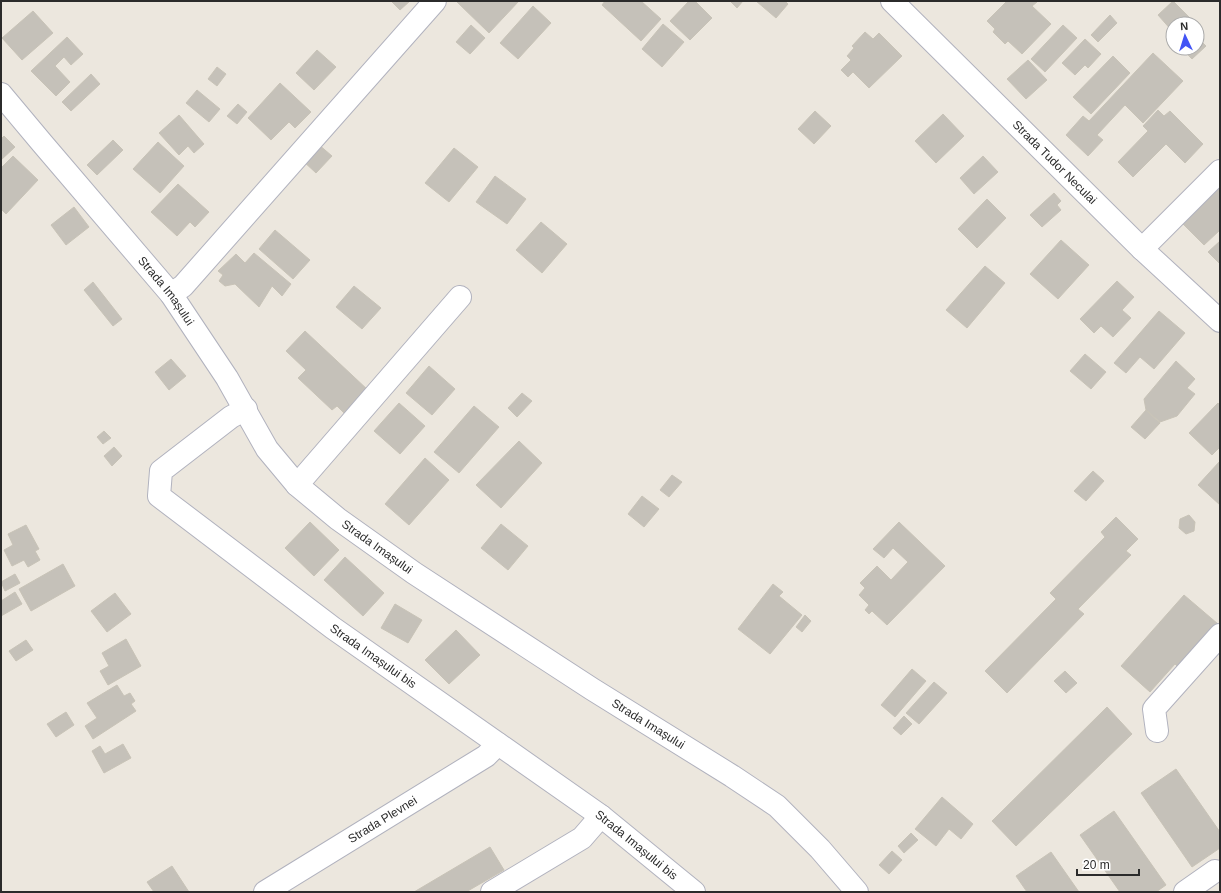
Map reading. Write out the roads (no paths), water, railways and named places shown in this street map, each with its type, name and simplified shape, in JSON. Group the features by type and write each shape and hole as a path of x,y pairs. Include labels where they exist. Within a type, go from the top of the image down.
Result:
{"street":[{"path":"171,294 183,286 435,1"},
{"name":"Strada Tudor Neculai","path":"892,1 1142,249 1220,321"},
{"name":"Strada Imașului","path":"1,94 171,294 227,378 268,449 297,485 338,518 414,573 592,689 732,776 777,806 820,849 857,892"},
{"path":"1142,249 1220,172"},
{"path":"297,485 460,297"},
{"name":"Strada Imașului bis","path":"246,409 231,417 160,471 158,496 333,628 601,816 694,892"},
{"path":"1157,731 1154,709 1220,635"},
{"name":"Strada Plevnei","path":"265,892 486,756 498,744"},
{"path":"492,892 582,838 601,816"},
{"path":"1185,892 1215,871"}]}
